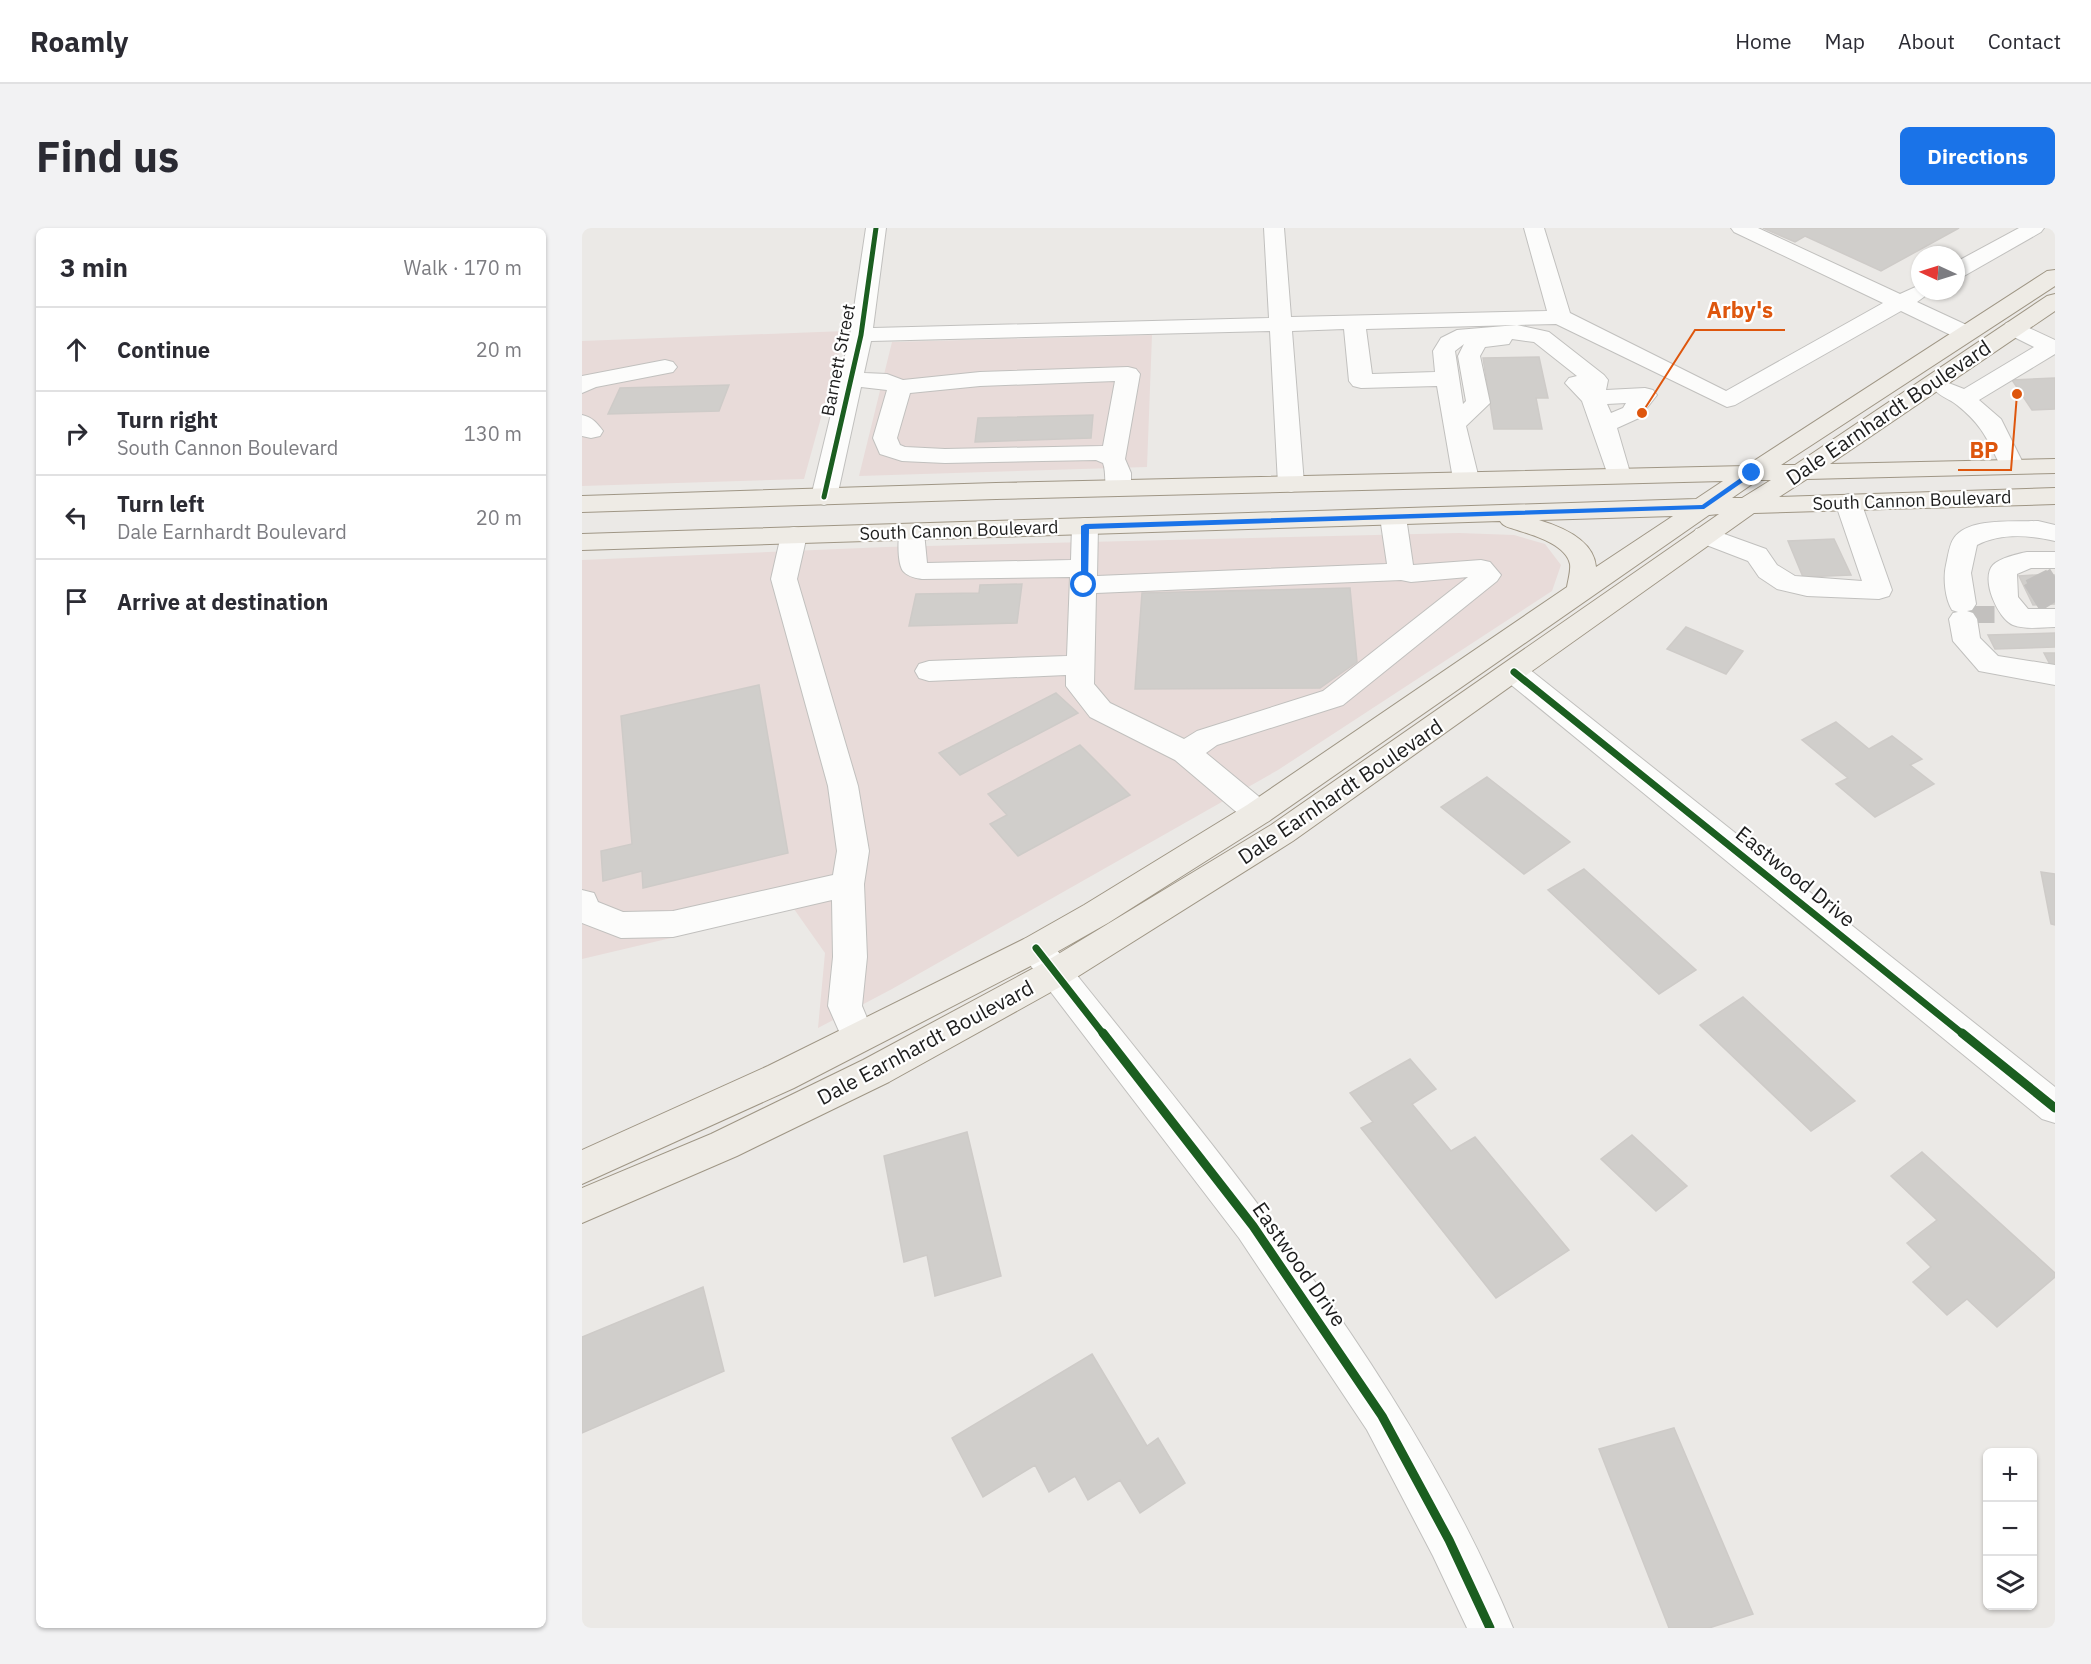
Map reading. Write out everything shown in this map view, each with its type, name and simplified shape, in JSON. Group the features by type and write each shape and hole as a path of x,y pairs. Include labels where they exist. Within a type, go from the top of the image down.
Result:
{"main road":[{"name":"Dale Earnhardt Boulevard","path":"582,1168 781,1077 858,1037 1046,960 1096,914 1258,813 1752,473 2055,276"},
{"name":"Dale Earnhardt Boulevard","path":"582,1206 724,1145 876,1071 1046,960 1282,833 1747,506 2055,301"},
{"name":"South Cannon Boulevard","path":"582,504 1118,488 2055,466"},
{"name":"South Cannon Boulevard","path":"589,542 2055,496"},
{"path":"589,542 647,529 741,522 772,516 824,497"},
{"path":"1490,514 1544,530 1572,547 1583,563 1580,592"}],"street":[{"name":"Barnett Street","path":"824,497 861,335 876,228"},
{"path":"1274,228 1291,484"},
{"path":"1534,228 1560,317"},
{"path":"1741,228 1965,333"},
{"path":"1965,266 2034,228"},
{"path":"861,335 1560,317 1727,400 1911,297"},
{"path":"1354,322 1361,381 1448,379"},
{"path":"1118,488 1119,473 1113,459 1135,327"},
{"path":"1964,399 2051,347 2014,328"},
{"path":"1467,479 1454,424 1444,351 1449,343 1465,335 1517,332 1541,337 1596,380 1593,398"},
{"path":"1454,424 1478,403 1469,356 1476,343 1488,338 1530,345 1593,398 1605,425 1619,476"},
{"path":"582,386 589,381 665,367"},
{"path":"851,379 887,381 900,387 980,379 1128,374"},
{"path":"1605,425 1631,412 1645,395 1676,374"},
{"path":"1932,383 1964,399 1992,424 2013,467"},
{"path":"900,387 885,438 889,448 902,454 945,456 1100,453 1113,459"},
{"path":"1593,398 1645,395"},
{"path":"1706,535 1757,555 1768,571 1787,583 1807,587 1879,590 1848,502"},
{"path":"1394,517 1401,572"},
{"path":"1085,526 1080,686 1100,710 1186,753 1258,813"},
{"path":"2055,533 2038,529 1986,530 1965,541 1958,573 1968,613 1989,664 2055,675"},
{"path":"911,532 914,567 922,571 1085,576 1401,572 1411,574 1481,568 1488,575 1333,698 1207,738 1186,753"},
{"path":"794,536 784,579 843,786 853,851 848,884 850,957 844,1006 858,1037"},
{"path":"2039,565 2003,570 2004,598 2020,618 2055,618"},
{"path":"929,671 1081,665"},
{"name":"Eastwood Drive","path":"1514,672 2055,1108"},
{"path":"582,902 584,910 621,925 673,924 848,884"},
{"name":"Eastwood Drive","path":"1046,960 1253,1226 1382,1416 1449,1540 1490,1628"}],"shaded area":[{"path":"845,331 804,479 582,486 582,341"},
{"path":"1152,335 1147,467 859,476 892,342"},
{"path":"1459,533 1514,535 1545,544 1561,565 1552,591 1278,770 892,989 818,1028 825,953 794,909 582,959 582,560 886,547"}],"building":[{"path":"1763,228 1959,228 1926,246 1911,246 1911,254 1881,271 1805,236 1795,242"},
{"path":"1539,357 1548,398 1536,398 1542,429 1494,429 1483,358"},
{"path":"2055,378 2055,409 2032,410 2012,380"},
{"path":"729,385 719,411 608,414 620,388"},
{"path":"1093,415 1091,438 975,442 978,418"},
{"path":"1834,539 1851,575 1803,577 1788,541"},
{"path":"2055,575 2055,604 2033,605 2019,576"},
{"path":"1022,584 1017,623 909,626 916,594 979,593 980,585"},
{"path":"1350,588 1357,662 1320,688 1135,689 1142,593"},
{"path":"1686,627 1743,651 1726,674 1667,649"},
{"path":"2055,633 2055,647 1995,649 1988,635"},
{"path":"2044,653 2055,653 2055,674"},
{"path":"759,685 788,853 643,888 642,871 603,881 601,851 632,844 621,716"},
{"path":"1056,693 1078,713 960,775 939,753"},
{"path":"1836,722 1869,749 1892,736 1922,759 1910,765 1934,784 1875,817 1836,784 1848,778 1802,740"},
{"path":"1080,745 1130,795 1018,856 990,824 1007,815 988,794"},
{"path":"1487,777 1570,842 1524,874 1441,807"},
{"path":"1584,869 1696,970 1659,994 1548,890"},
{"path":"2041,872 2055,874 2055,925 2051,924"},
{"path":"1743,997 1855,1101 1811,1131 1700,1025"},
{"path":"1410,1059 1436,1089 1412,1104 1451,1151 1475,1137 1569,1250 1496,1298 1361,1128 1373,1122 1350,1093"},
{"path":"967,1132 1001,1276 935,1296 927,1255 904,1262 884,1156"},
{"path":"1632,1135 1687,1186 1656,1211 1601,1159"},
{"path":"1922,1152 2055,1273 2055,1277 1997,1327 1967,1299 1947,1315 1913,1282 1931,1267 1907,1243 1937,1220 1891,1176"},
{"path":"703,1287 724,1371 582,1433 582,1337"},
{"path":"1092,1354 1147,1446 1158,1438 1185,1483 1140,1513 1120,1480 1088,1500 1075,1476 1049,1492 1035,1465 983,1497 952,1438"},
{"path":"1674,1428 1753,1614 1709,1628 1669,1628 1599,1449"}],"tunnel":[{"path":"2037,577 2054,604"},
{"path":"1979,606 1979,623"}],"cycle path":[{"path":"824,497 861,335 876,228"},
{"path":"1514,672 2055,1108"},
{"path":"1036,948 1253,1226 1382,1416 1449,1540 1490,1628"}],"place":[{"name":"BP","path":"2017,394"},
{"name":"Arby's","path":"1642,413"}],"route":[{"path":"1084,585 1085,526 1704,507 1752,473"}]}
